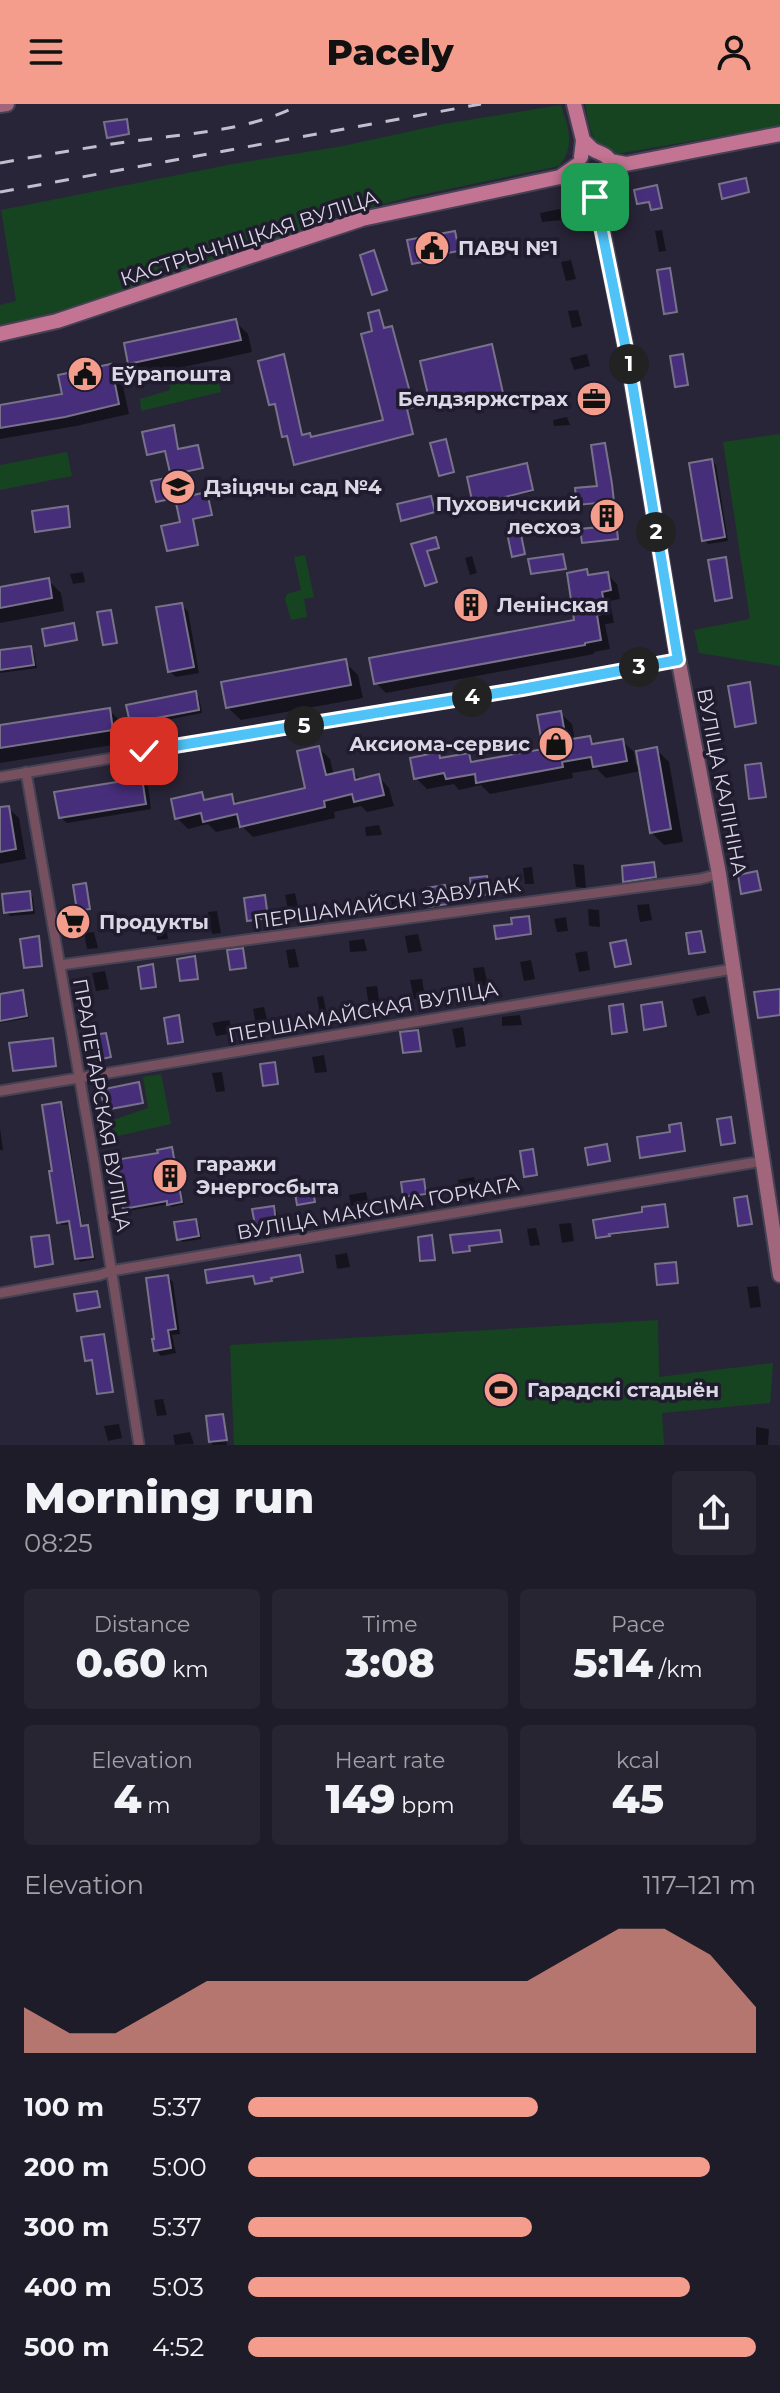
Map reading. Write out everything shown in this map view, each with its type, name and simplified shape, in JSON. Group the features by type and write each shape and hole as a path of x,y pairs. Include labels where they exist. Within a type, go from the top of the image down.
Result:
{"main road":[{"path":"0,105 7,104"},
{"path":"574,104 583,140 576,173 585,185 600,187 609,172 626,164 780,134"},
{"path":"583,140 597,152"},
{"path":"579,161 591,152 602,153 609,172 597,203"},
{"name":"КАСТРЫЧНІЦКАЯ ВУЛІЦА","path":"0,334 57,321 362,219 560,177 579,161"},
{"name":"КАСТРЫЧНІЦКАЯ ВУЛІЦА","path":"560,177 585,185"},
{"name":"ВУЛІЦА КАЛІНІНА","path":"585,185 597,203 629,364 678,660 719,874 780,1275"}],"street":[{"path":"0,777 678,660"},
{"name":"ПРАЛЕТАРСКАЯ ВУЛІЦА","path":"26,772 80,1077 139,1445"},
{"name":"ПЕРШАМАЙСКІ ЗАВУЛАК","path":"60,965 719,874"},
{"name":"ПЕРШАМАЙСКАЯ ВУЛІЦА","path":"0,1091 733,969"},
{"name":"ВУЛІЦА МАКСІМА ГОРКАГА","path":"0,1293 111,1271 763,1161"}],"green space":[{"path":"585,104 780,104 780,126 616,154 596,141"},
{"path":"561,105 569,144 559,166 410,197 332,218 187,271 55,312 0,325 0,305 16,301 1,210 444,124"},
{"path":"216,367 221,392 141,411 140,399 170,390 169,376"},
{"path":"780,434 780,666 699,653 694,630 750,619 723,442"},
{"path":"67,452 72,476 0,490 0,465"},
{"path":"305,555 314,597 304,599 307,617 291,620 285,599 287,594 301,590 294,557"},
{"path":"161,1074 171,1124 113,1137 110,1121 148,1108 143,1077"},
{"name":"Гарадскі стадыён","path":"658,1320 659,1377 773,1363 770,1403 662,1413 664,1445 234,1445 230,1345"}],"building":[{"path":"127,119 129,134 107,138 104,122"},
{"path":"746,178 749,192 722,199 719,184"},
{"path":"657,185 662,208 651,210 649,202 637,204 634,190"},
{"path":"455,231 459,251 412,264 407,240"},
{"path":"374,250 387,290 372,295 360,255"},
{"path":"670,268 677,312 664,314 657,270"},
{"path":"379,310 384,328 392,326 414,407 407,409 413,434 294,465 287,436 282,437 275,404 269,405 258,361 284,354 302,435 310,433 311,437 383,420 361,334 372,331 368,313"},
{"path":"236,319 241,340 128,364 124,343"},
{"path":"492,344 503,393 451,404 450,398 430,403 420,361"},
{"path":"683,354 688,385 675,387 670,356"},
{"path":"111,364 119,404 0,428 0,405 62,394 58,375"},
{"path":"595,386 600,410 586,413 582,389"},
{"path":"174,425 178,449 198,445 203,468 184,472 189,496 207,492 212,515 193,519 198,545 167,551 161,526 180,522 175,498 156,502 151,481 171,477 165,451 147,455 142,432"},
{"path":"446,439 454,472 439,476 430,443"},
{"name":"Пуховичский лесхоз","path":"605,443 618,539 582,543 580,529 599,527 597,503 577,505 575,488 597,486 591,445"},
{"path":"712,459 725,537 702,541 689,463"},
{"path":"527,463 533,490 473,505 467,477"},
{"path":"431,496 435,512 401,521 397,504"},
{"path":"68,506 70,527 35,532 32,511"},
{"path":"520,530 525,554 512,557 507,533"},
{"path":"436,537 439,548 427,551 437,582 425,586 411,544"},
{"path":"563,554 566,569 531,574 528,559"},
{"path":"726,557 732,598 715,601 708,560"},
{"path":"587,569 588,575 608,572 611,590 602,592 606,613 597,615 601,640 374,684 369,658 574,620 567,573"},
{"path":"49,578 52,598 0,608 0,587"},
{"path":"182,603 194,667 168,672 156,607"},
{"path":"111,610 117,643 103,645 97,612"},
{"path":"74,623 77,640 45,646 42,629"},
{"path":"31,646 34,665 0,670 0,650"},
{"path":"346,659 351,685 226,708 221,682"},
{"path":"750,682 756,723 735,727 728,686"},
{"path":"196,691 199,710 130,723 126,705"},
{"path":"110,708 113,730 0,748 0,725"},
{"path":"561,711 566,740 590,736 592,744 623,739 627,761 593,767 591,757 562,762 563,767 476,783 475,774 446,779 444,773 414,779 410,758 439,752 440,758 469,753 471,762 543,749 537,715"},
{"path":"319,746 326,775 353,769 355,780 379,774 384,795 354,802 352,794 324,801 325,807 240,827 237,814 203,822 201,813 175,819 171,799 202,792 204,800 232,794 234,804 305,788 297,751"},
{"path":"657,747 671,829 650,833 636,751"},
{"path":"761,763 766,797 749,799 745,765"},
{"path":"142,778 146,804 59,818 54,792"},
{"path":"9,806 16,849 0,852 0,807"},
{"path":"654,862 656,877 623,882 622,866"},
{"path":"757,871 761,890 741,894 738,875"},
{"path":"487,876 489,894 472,897 470,878"},
{"path":"86,883 90,909 77,911 73,885"},
{"path":"445,885 448,904 428,907 426,888"},
{"path":"30,891 32,910 4,913 2,894"},
{"path":"265,895 268,918 247,921 244,898"},
{"path":"529,916 531,934 496,939 494,926 512,924 511,918"},
{"path":"701,931 705,952 689,954 686,933"},
{"path":"39,936 42,966 24,968 20,939"},
{"path":"626,940 631,964 615,967 610,943"},
{"path":"243,948 246,968 230,970 227,950"},
{"path":"195,956 198,979 180,981 177,959"},
{"path":"153,964 156,987 141,989 138,967"},
{"path":"780,989 780,1015 758,1018 754,992"},
{"path":"23,990 27,1016 0,1021 0,994"},
{"path":"662,1002 666,1026 644,1030 641,1005"},
{"path":"623,1004 627,1032 612,1034 609,1006"},
{"path":"179,1015 183,1042 168,1044 164,1018"},
{"path":"418,1030 421,1051 403,1053 400,1032"},
{"path":"106,1033 111,1057 97,1060 92,1035"},
{"path":"53,1038 56,1066 13,1071 9,1043"},
{"path":"275,1062 278,1084 263,1086 260,1064"},
{"path":"139,1082 143,1103 105,1110 100,1090"},
{"path":"61,1102 81,1226 88,1225 93,1257 75,1259 69,1221 57,1223 42,1105"},
{"path":"731,1117 735,1143 721,1145 717,1119"},
{"path":"681,1123 685,1151 640,1158 637,1137 670,1132 669,1125"},
{"path":"607,1144 610,1161 588,1165 585,1148"},
{"path":"172,1147 182,1202 167,1205 167,1201 123,1209 115,1160 158,1153 157,1150"},
{"path":"533,1149 537,1175 524,1177 520,1151"},
{"path":"424,1179 426,1194 403,1197 401,1182"},
{"path":"312,1185 315,1202 297,1205 294,1187"},
{"path":"747,1196 752,1224 738,1226 734,1198"},
{"path":"665,1204 668,1227 596,1238 593,1220 642,1212 642,1207"},
{"path":"274,1206 276,1222 255,1225 252,1209"},
{"path":"196,1219 199,1236 177,1240 174,1222"},
{"path":"500,1230 502,1242 469,1246 470,1251 453,1253 450,1235"},
{"path":"49,1235 53,1264 35,1267 31,1237"},
{"path":"432,1235 435,1260 420,1261 418,1237"},
{"path":"300,1255 303,1272 255,1284 253,1276 207,1283 205,1270"},
{"path":"676,1262 678,1283 657,1285 655,1264"},
{"path":"168,1275 176,1329 168,1330 171,1348 154,1351 146,1278"},
{"path":"97,1291 100,1307 77,1311 74,1294"},
{"path":"104,1334 113,1392 97,1394 92,1360 85,1361 81,1337"},
{"path":"223,1414 227,1440 209,1442 206,1416"}],"railway":[{"path":"0,163 220,130 261,120 301,104"},
{"path":"0,192 481,104"}],"place":[{"name":"ПАВЧ №1","path":"432,248"},
{"name":"Еўрапошта","path":"85,374"},
{"name":"Белдзяржстрах","path":"594,399"},
{"name":"Дзіцячы сад №4","path":"178,487"},
{"name":"Пуховичский лесхоз","path":"607,516"},
{"name":"Ленінская","path":"471,605"},
{"name":"Аксиома-сервис","path":"556,744"},
{"name":"Продукты","path":"73,922"},
{"name":"гаражи Энергосбыта","path":"170,1176"},
{"name":"Гарадскі стадыён","path":"501,1390"}],"route":[{"path":"144,751 678,660 629,364 595,197"}]}
